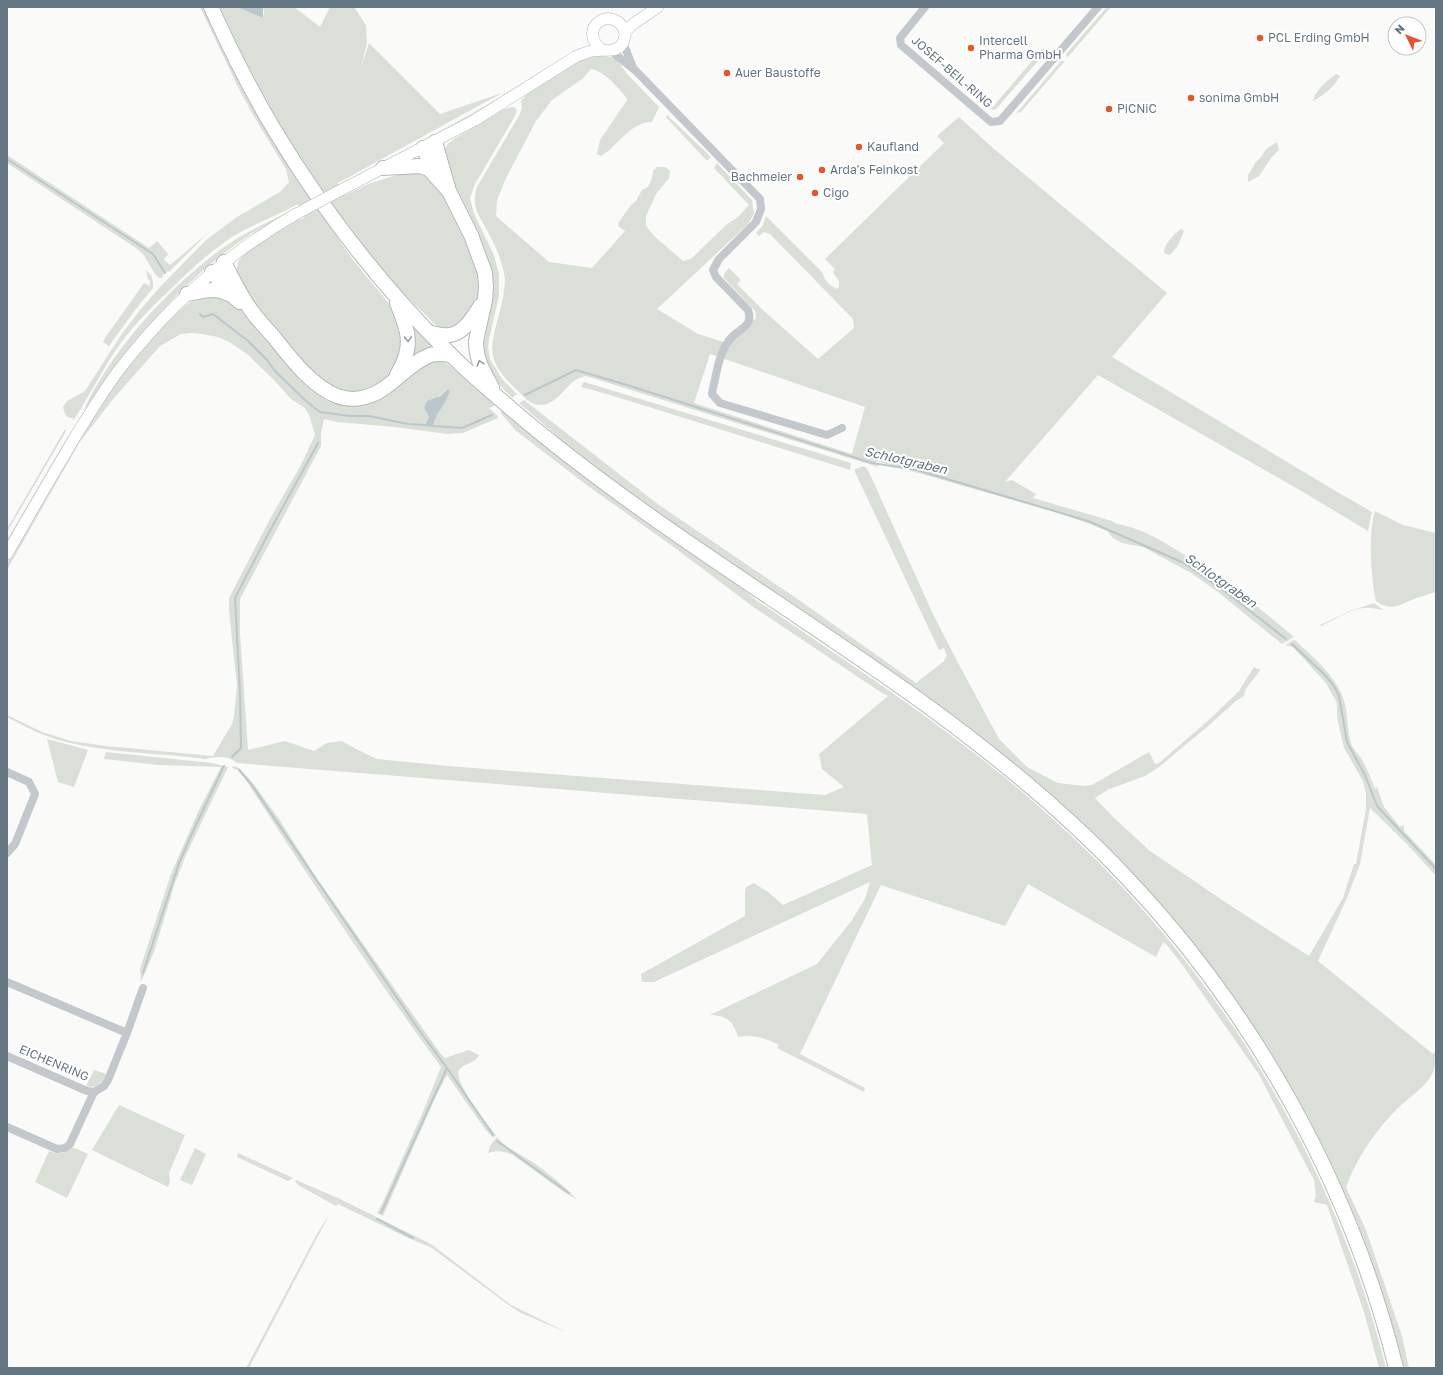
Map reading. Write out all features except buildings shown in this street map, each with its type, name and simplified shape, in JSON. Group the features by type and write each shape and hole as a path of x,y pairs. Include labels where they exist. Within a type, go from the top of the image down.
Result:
{"highway":[{"path":"211,7 250,88 288,152 353,245 391,290 451,355 550,441 630,502 863,661 965,734 1048,801 1124,875 1168,925 1218,989 1256,1045 1290,1103 1323,1166 1350,1225 1380,1310 1396,1368"},
{"path":"429,145 438,177"},
{"path":"429,145 449,191 471,235 484,268 486,279 485,300 476,341 476,349 482,370 498,397"},
{"path":"384,168 420,166 429,169 438,177 449,191"},
{"path":"224,262 252,311 303,371 330,393 346,398 363,398 379,392 430,355 451,355"},
{"path":"212,272 234,297"},
{"path":"187,294 215,289 224,291 252,311"},
{"path":"391,290 406,324 409,341 406,358 394,381"},
{"path":"431,333 446,335 457,333 465,327 485,300"}],"street":[{"path":"575,57 592,36 594,27 601,20 608,18 619,22 627,19 646,7"},
{"path":"7,554 107,387 145,338 187,294 212,272 258,237 296,214 475,120 575,57 591,51 618,48 633,24 658,7"},
{"name":"JOSEF-BEIL-RING","path":"925,7 900,38 901,45 991,122 1000,121 1098,7"},
{"path":"619,22 624,37 626,51 634,70"},
{"path":"592,36 594,42 634,70 760,199 761,209 756,222 719,259 713,270 716,277 748,310 750,316 749,322 730,339 724,348 712,394 720,403 827,436 842,428"},
{"path":"7,772 29,782 35,794 15,844 7,853"},
{"path":"7,982 127,1033"},
{"name":"EICHENRING","path":"7,1056 87,1091 94,1092 104,1086 108,1080 127,1033 142,988"},
{"path":"7,1127 57,1149 65,1148 70,1144 94,1092"}],"shaded area":[{"path":"200,7 205,7 341,243 391,306 405,338 393,374 374,389 350,393 331,388 310,371 253,305 236,273 238,262 244,254 298,219 304,218 298,204 248,228 224,242 181,279 144,315 124,339 74,419 65,414 63,407 67,401 85,391 121,335 161,286 206,240 237,217 280,192 289,182 286,169 241,93"},
{"path":"216,7 237,7 263,18 263,7 294,7 320,27 330,7 354,7 366,25 367,43 361,68 369,43 440,114 502,93 338,183 345,195 368,184 416,169 431,174 456,216 481,278 478,304 457,329 441,329 437,326 389,280 338,217 274,120"},
{"path":"237,7 263,7 263,18"},
{"path":"1107,7 1111,7 1067,58 1066,54"},
{"path":"1043,48 1045,53 996,109 993,110 990,108 992,108"},
{"path":"600,54 617,59 627,74 659,107 652,122 637,126 607,152 601,156 597,154 600,140 627,100 626,97 606,76 591,69 582,79 552,100 536,121 506,178 497,200 496,216 549,262 592,268 625,231 618,226 619,222 631,205 636,201 642,190 648,187 653,171 657,167 665,167 670,171 669,178 656,194 646,216 646,226 654,236 683,261 691,259 726,225 738,217 749,205 714,168 717,163 752,200 754,214 748,224 657,309 698,334 727,343 756,318 755,311 724,278 724,274 729,268 741,280 737,284 764,311 818,359 854,328 853,319 770,234 764,232 759,236 756,233 763,225 766,216 822,272 824,278 837,289 839,287 839,281 833,272 835,269 825,259 944,143 937,136 959,117 994,149 1167,293 1112,357 1372,512 1368,531 1298,489 1098,375 1005,482 1012,480 1036,494 1033,498 1131,527 1156,538 1215,575 1263,611 1294,637 1282,644 1218,592 1191,573 1143,547 1122,543 1113,538 1107,531 1055,512 876,461 878,467 586,376 575,380 551,402 537,405 527,400 505,378 498,369 494,360 492,351 494,332 504,290 504,271 498,253 477,212 475,193 477,187 520,114 522,107 521,101 526,95 561,70","holes":["710,354 865,407 852,454 694,403"]},
{"path":"1061,61 1065,61 1020,113 1018,112 1013,117"},
{"path":"1336,74 1340,76 1335,84 1313,101 1319,89"},
{"path":"499,98 457,123 347,181 446,128"},
{"path":"512,107 517,110 515,116 475,184 470,198 474,214 494,255 499,274 499,296 488,347 490,359 502,379 517,394 512,398 494,379 480,346 490,302 444,150 454,139 504,109"},
{"path":"667,115 711,157 707,161 666,117"},
{"path":"1277,142 1279,150 1271,158 1259,176 1248,182 1248,175 1256,162 1266,149"},
{"path":"7,155 149,248 157,241 168,254 164,259 170,265 208,233 169,272 168,271 163,275 162,278 159,278 143,254 136,248 7,163"},
{"path":"293,210 294,211 251,234 238,243 187,285 154,321 93,400 84,409 96,386 111,363 144,320 163,300 203,263 224,247 240,236"},
{"path":"1181,229 1184,231 1177,247 1170,255 1164,253 1168,243"},
{"path":"146,270 151,275 153,288 109,346 103,342 105,338 144,283 150,286 150,281"},
{"path":"209,293 220,293 232,298 255,322 295,369 325,394 342,402 360,403 375,399 394,388 422,364 435,359 446,363 472,386 499,404 489,408 498,416 498,418 463,433 448,434 337,422 324,419 321,433 321,446 240,599 240,634 248,750 285,741 314,751 327,743 342,741 377,759 447,766 825,795 844,787 822,769 819,754 888,696 752,606 675,548 588,486 515,430 500,412 505,410 576,467 649,521 761,599 872,672 943,723 1048,808 1121,878 1144,903 1206,979 1262,1062 1287,1106 1310,1150 1350,1240 1372,1304 1391,1368 1389,1368 1373,1310 1353,1253 1327,1191 1298,1130 1264,1071 1228,1014 1188,959 1144,906 1098,857 1048,811 976,751 900,694 745,589 744,590 756,600 867,675 940,727 1011,783 1045,812 1105,869 1160,930 1211,995 1258,1064 1298,1137 1334,1212 1363,1289 1386,1368 1379,1368 1364,1312 1327,1205 1314,1202 1316,1195 1314,1180 1258,1073 1181,963 1163,942 1156,957 1028,884 1005,926 881,885 800,1054 865,1088 864,1092 777,1048 779,1045 754,1036 738,1037 734,1027 728,1020 721,1016 710,1015 817,964 852,920 865,899 870,882 654,982 642,982 641,974 745,916 746,887 754,883 768,892 783,905 872,865 867,814 237,763 222,757 206,759 118,751 83,746 58,740 7,717 7,715 42,732 71,741 106,746 213,756 232,724 237,686 229,599 271,517 301,465 315,435 310,417 305,408 291,399 247,354 231,343 218,337 192,333 181,334 160,346 114,398 79,443 7,570 7,563 95,413 115,382 137,353 162,326 187,304","holes":["448,389 450,391 448,397 436,415 433,426 428,427 425,425 429,417 424,408 427,401 433,400"]},
{"path":"408,316 440,348 407,367"},
{"path":"584,382 851,463 850,470 581,387"},
{"path":"448,389 450,391 448,396 436,416 433,426 428,427 425,425 429,417 424,408 427,401 440,396"},
{"path":"524,400 659,505 799,600 916,683 943,662 947,656 944,648 939,650 855,472 855,469 864,466 868,470 932,612 999,739 1027,767 1058,783 1084,786 1092,785 1149,752 1155,764 1159,763 1211,718 1239,691 1254,667 1259,669 1260,670 1246,689 1244,696 1236,701 1159,767 1145,776 1107,790 1095,798 1150,851 1231,906 1309,956 1343,898 1354,864 1356,864 1366,809 1366,794 1363,781 1344,748 1337,717 1337,703 1326,683 1293,647 1285,645 1294,640 1296,641 1325,669 1342,694 1352,746 1361,758 1375,789 1377,787 1384,807 1400,827 1404,825 1404,831 1436,865 1436,876 1407,844 1370,808 1360,864 1347,898 1318,961 1433,1054 1436,1050 1435,1065 1429,1079 1419,1090 1400,1106 1376,1133 1362,1154 1346,1187 1366,1230 1402,1336 1409,1368 1401,1368 1394,1341 1277,1069 1107,852 793,608 576,456 555,434 519,403"},
{"path":"65,429 65,433 7,532 7,529"},
{"path":"69,436 7,547 7,540"},
{"path":"1375,511 1403,525 1436,533 1436,592 1391,607 1376,601 1371,556 1372,531"},
{"path":"1374,603 1383,610 1368,608 1358,609 1321,626 1320,625 1350,611"},
{"path":"47,739 88,750 74,787 58,782"},
{"path":"106,752 212,763 228,767 186,855 175,883 154,952 141,982 140,969 171,874 198,812 221,767 159,765 104,759"},
{"path":"233,766 239,768 253,783 279,819 316,877 440,1053 445,1058 469,1050 479,1055 475,1060 459,1070 459,1076 461,1083 472,1103 496,1135 493,1138 485,1129 447,1075 436,1096 383,1216 377,1213 422,1114 441,1067 340,924 244,777 238,770 232,768"},
{"path":"94,1070 107,1074 96,1086 86,1086"},
{"path":"119,1105 185,1135 169,1173 170,1182 168,1187 92,1150"},
{"path":"497,1137 509,1148 531,1161 550,1175 567,1189 577,1200 513,1155 500,1151 488,1153 490,1146"},
{"path":"72,1147 88,1154 67,1198 35,1182 49,1151 62,1153"},
{"path":"195,1148 206,1154 192,1185 180,1180"},
{"path":"238,1153 293,1178 288,1181 237,1157"},
{"path":"296,1180 338,1198 431,1244 511,1305 568,1333 521,1313 432,1248 338,1204 336,1206 298,1185 295,1181"},
{"path":"329,1215 249,1368 246,1368 318,1232"}],"waterway":[{"path":"7,159 153,254 165,273"},
{"path":"200,314 203,317 213,314 248,341 267,360 275,371 306,401 320,412 350,416 369,416 408,424 426,425"},
{"name":"Schlotgraben","path":"525,395 576,370 872,463 917,470 1088,521 1184,563 1227,593 1286,639"},
{"path":"432,426 462,428 492,415"},
{"path":"232,757 241,748 235,598 318,443"},
{"name":"Schlotgraben","path":"1292,644 1325,675 1334,686 1339,696 1347,742 1365,775 1377,806 1436,869"},
{"path":"143,973 179,863 224,766"},
{"path":"239,770 251,784 419,1030 447,1068 381,1213"},
{"path":"447,1068 493,1135"},
{"path":"497,1141 569,1193"},
{"path":"377,1219 413,1238"}],"place":[{"name":"PCL Erding GmbH","path":"1260,38"},
{"name":"Intercell Pharma GmbH","path":"971,48"},
{"name":"Auer Baustoffe","path":"727,73"},
{"name":"sonima GmbH","path":"1191,98"},
{"name":"PiCNiC","path":"1109,109"},
{"name":"Kaufland","path":"859,147"},
{"name":"Arda's Feinkost","path":"822,170"},
{"name":"Bachmeier","path":"800,177"},
{"name":"Cigo","path":"815,193"}]}
